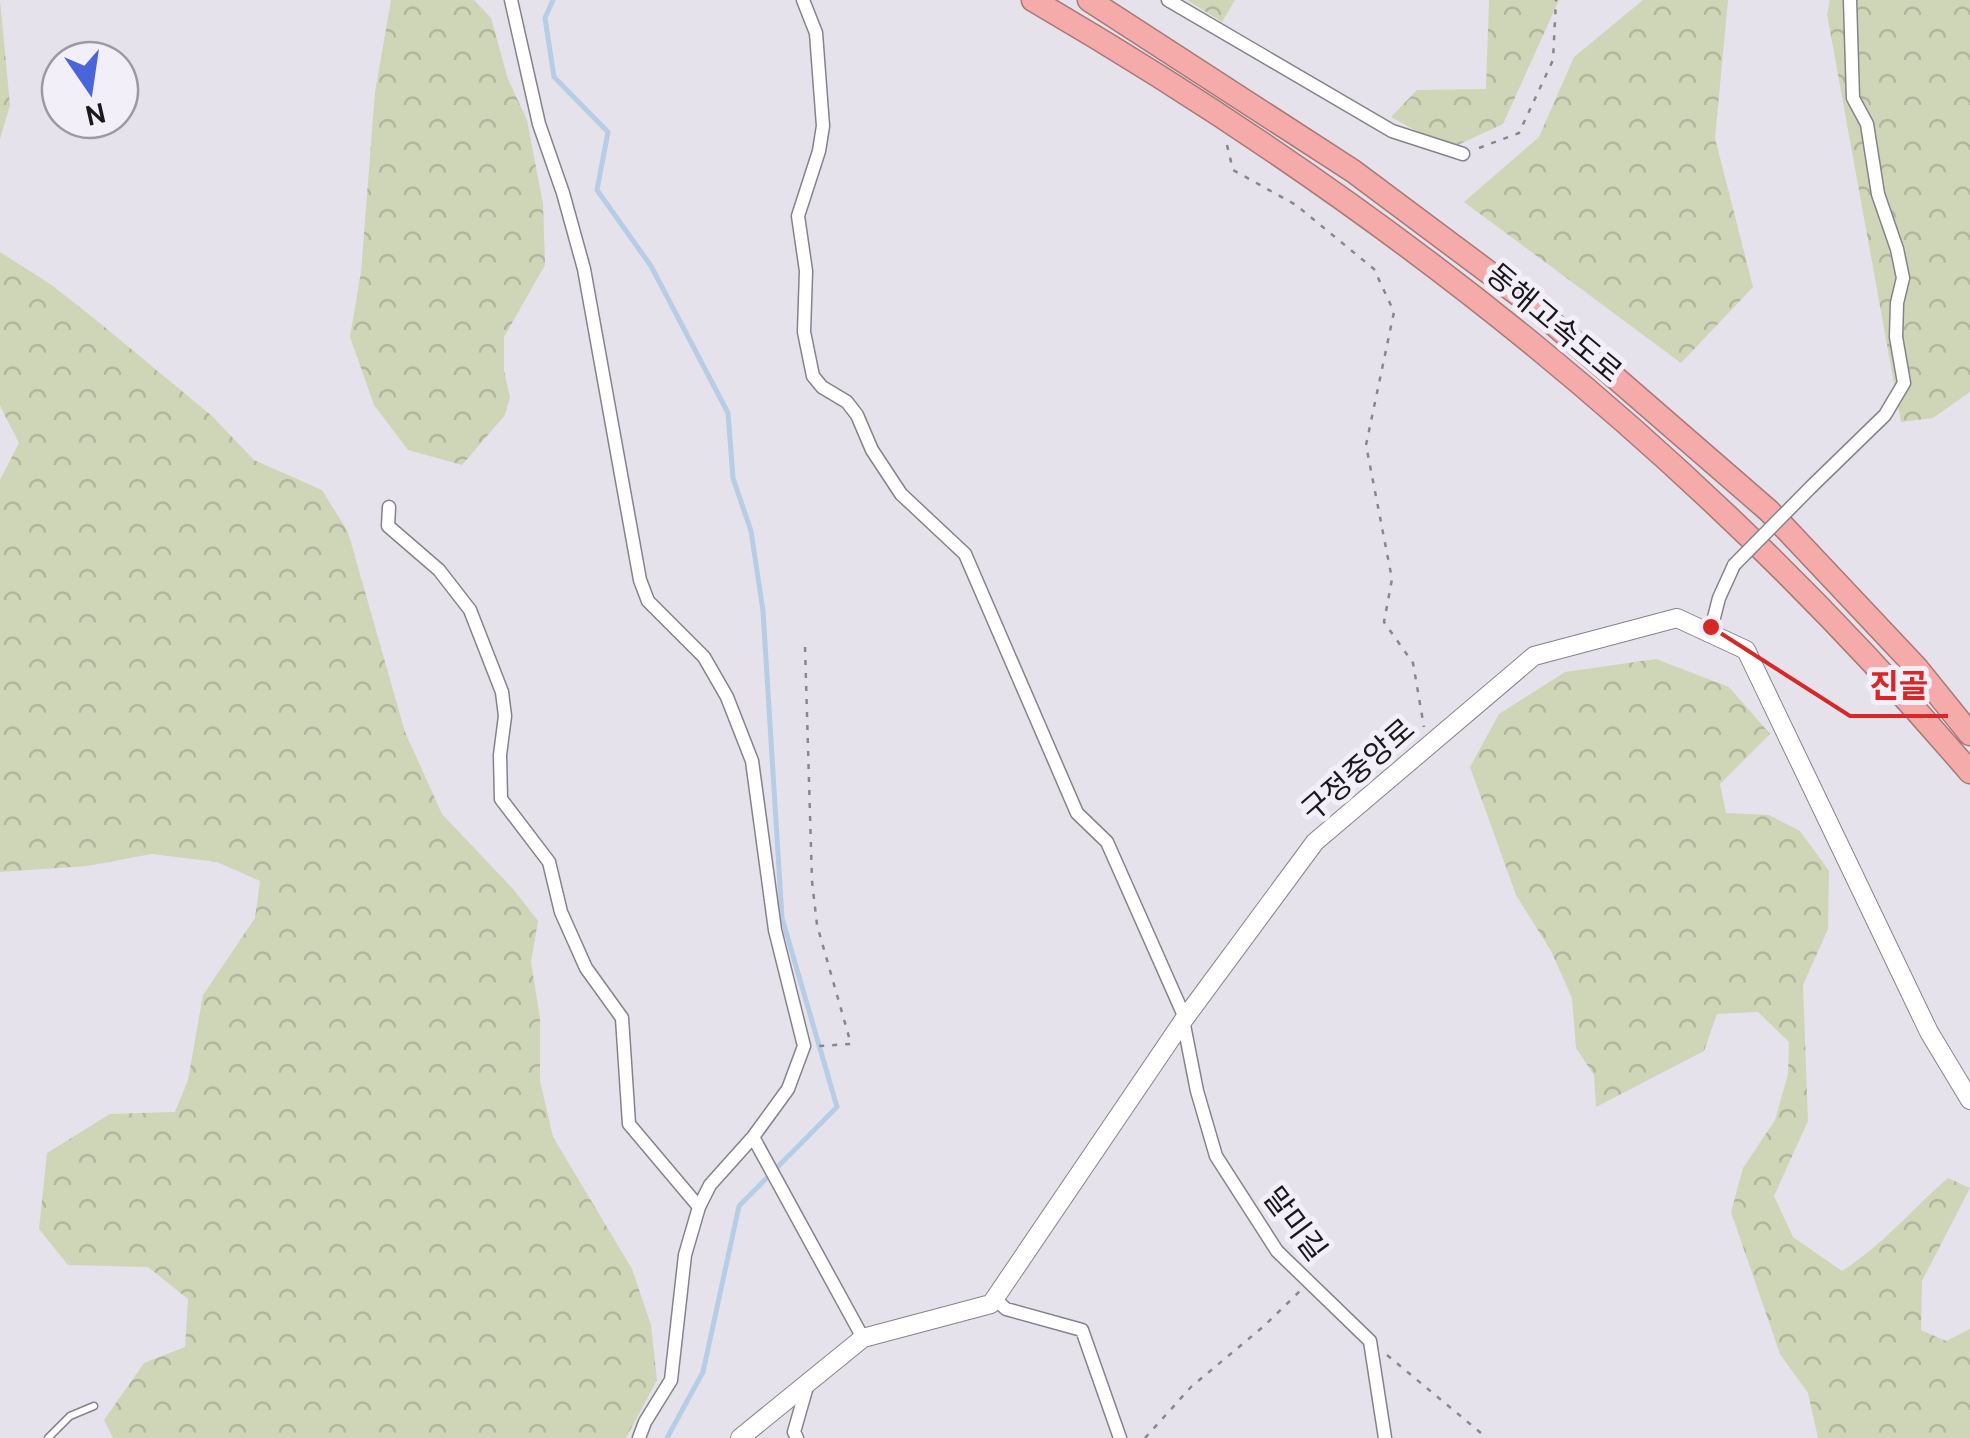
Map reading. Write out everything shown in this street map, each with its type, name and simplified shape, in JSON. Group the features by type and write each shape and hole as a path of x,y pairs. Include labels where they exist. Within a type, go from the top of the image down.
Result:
{"highway":[{"name":"동해고속도로","path":"1034,0 1264,142 1470,291 1721,508 1886,675 1970,772"},
{"name":"동해고속도로","path":"1089,0 1353,171 1527,300 1769,511 1916,667 1970,734"}],"street":[{"path":"511,0 539,124 584,269 640,580 648,601 704,656 727,697 752,761 775,930 804,1046 788,1088 753,1137 710,1186 700,1208 685,1255 672,1380 639,1438"},
{"name":"말미길","path":"803,0 816,33 823,126 798,216 806,271 804,332 812,376 822,387 848,402 872,450 901,494 966,554 1077,813 1107,842 1185,1022 1197,1092 1216,1156 1276,1250 1370,1341"},
{"path":"1168,0 1392,131 1463,154"},
{"path":"1710,633 1719,598 1734,566 1885,415 1904,383 1896,337 1896,303 1903,278 1878,194 1867,124 1853,98 1850,0"},
{"path":"389,507 388,526 439,570 470,610 502,692 505,716 500,755 501,798 550,862 561,912 586,968 622,1018 629,1124 700,1208"},
{"name":"구정중앙로","path":"995,1298 1185,1022 1315,842 1534,656 1677,618 1746,650 1929,1032 1970,1100"},
{"path":"753,1137 863,1338"},
{"path":"740,1438 863,1338 991,1304 995,1298 1006,1309 1082,1330 1120,1438"},
{"path":"1370,1341 1385,1438"},
{"path":"793,1436 808,1383"}],"lane":[{"path":"48,1438 70,1416 94,1406"}],"path":[{"path":"1463,154 1519,133 1553,60 1556,0"},
{"path":"1228,144 1226,150 1233,170 1296,206 1374,269 1394,312 1366,445 1392,580 1384,622 1412,663 1422,706 1425,748"},
{"path":"805,647 812,881 817,926 851,1044 811,1046"},
{"path":"1146,1438 1191,1387 1308,1283"},
{"path":"1370,1341 1488,1438"}],"green space":[{"path":"0,0 10,105 0,139"},
{"path":"391,0 474,0 491,18 508,79 527,120 543,204 545,265 504,337 504,371 510,397 505,415 462,465 408,450 374,405 350,337 361,272 375,92"},
{"path":"1187,0 1235,0 1222,22"},
{"path":"1489,0 1559,0 1503,124 1449,149 1391,117 1417,90 1486,89"},
{"path":"1643,0 1728,0 1715,138 1753,287 1681,363 1464,202 1539,137 1574,57"},
{"path":"1830,0 1970,0 1970,392 1933,418 1901,422 1827,14"},
{"path":"0,252 96,320 212,416 254,460 322,490 348,532 405,732 442,814 538,921 531,962 540,1018 540,1081 553,1137 632,1269 651,1325 657,1380 626,1438 113,1438 104,1420 144,1363 185,1347 188,1299 148,1267 68,1265 39,1229 47,1153 110,1114 175,1112 188,1080 203,995 255,918 260,881 217,862 152,854 87,866 0,872 0,480 19,443 0,406"},
{"path":"1656,659 1729,687 1770,734 1720,784 1726,813 1769,815 1800,831 1829,871 1828,929 1803,985 1808,1121 1774,1196 1793,1237 1842,1271 1884,1239 1948,1178 1970,1188 1922,1281 1921,1330 1946,1341 1970,1329 1970,1438 1818,1438 1808,1393 1780,1354 1731,1212 1743,1168 1775,1120 1788,1074 1789,1042 1758,1012 1717,1014 1704,1051 1596,1107 1594,1075 1576,1048 1572,998 1551,951 1516,895 1470,767 1499,714 1565,672"}],"waterway":[{"path":"553,0 545,18 554,77 608,132 597,190 651,266 728,413 733,478 751,531 763,611 782,918 837,1107 739,1206 703,1372 667,1438"}],"place":[{"name":"진골","path":"1711,627"}]}
